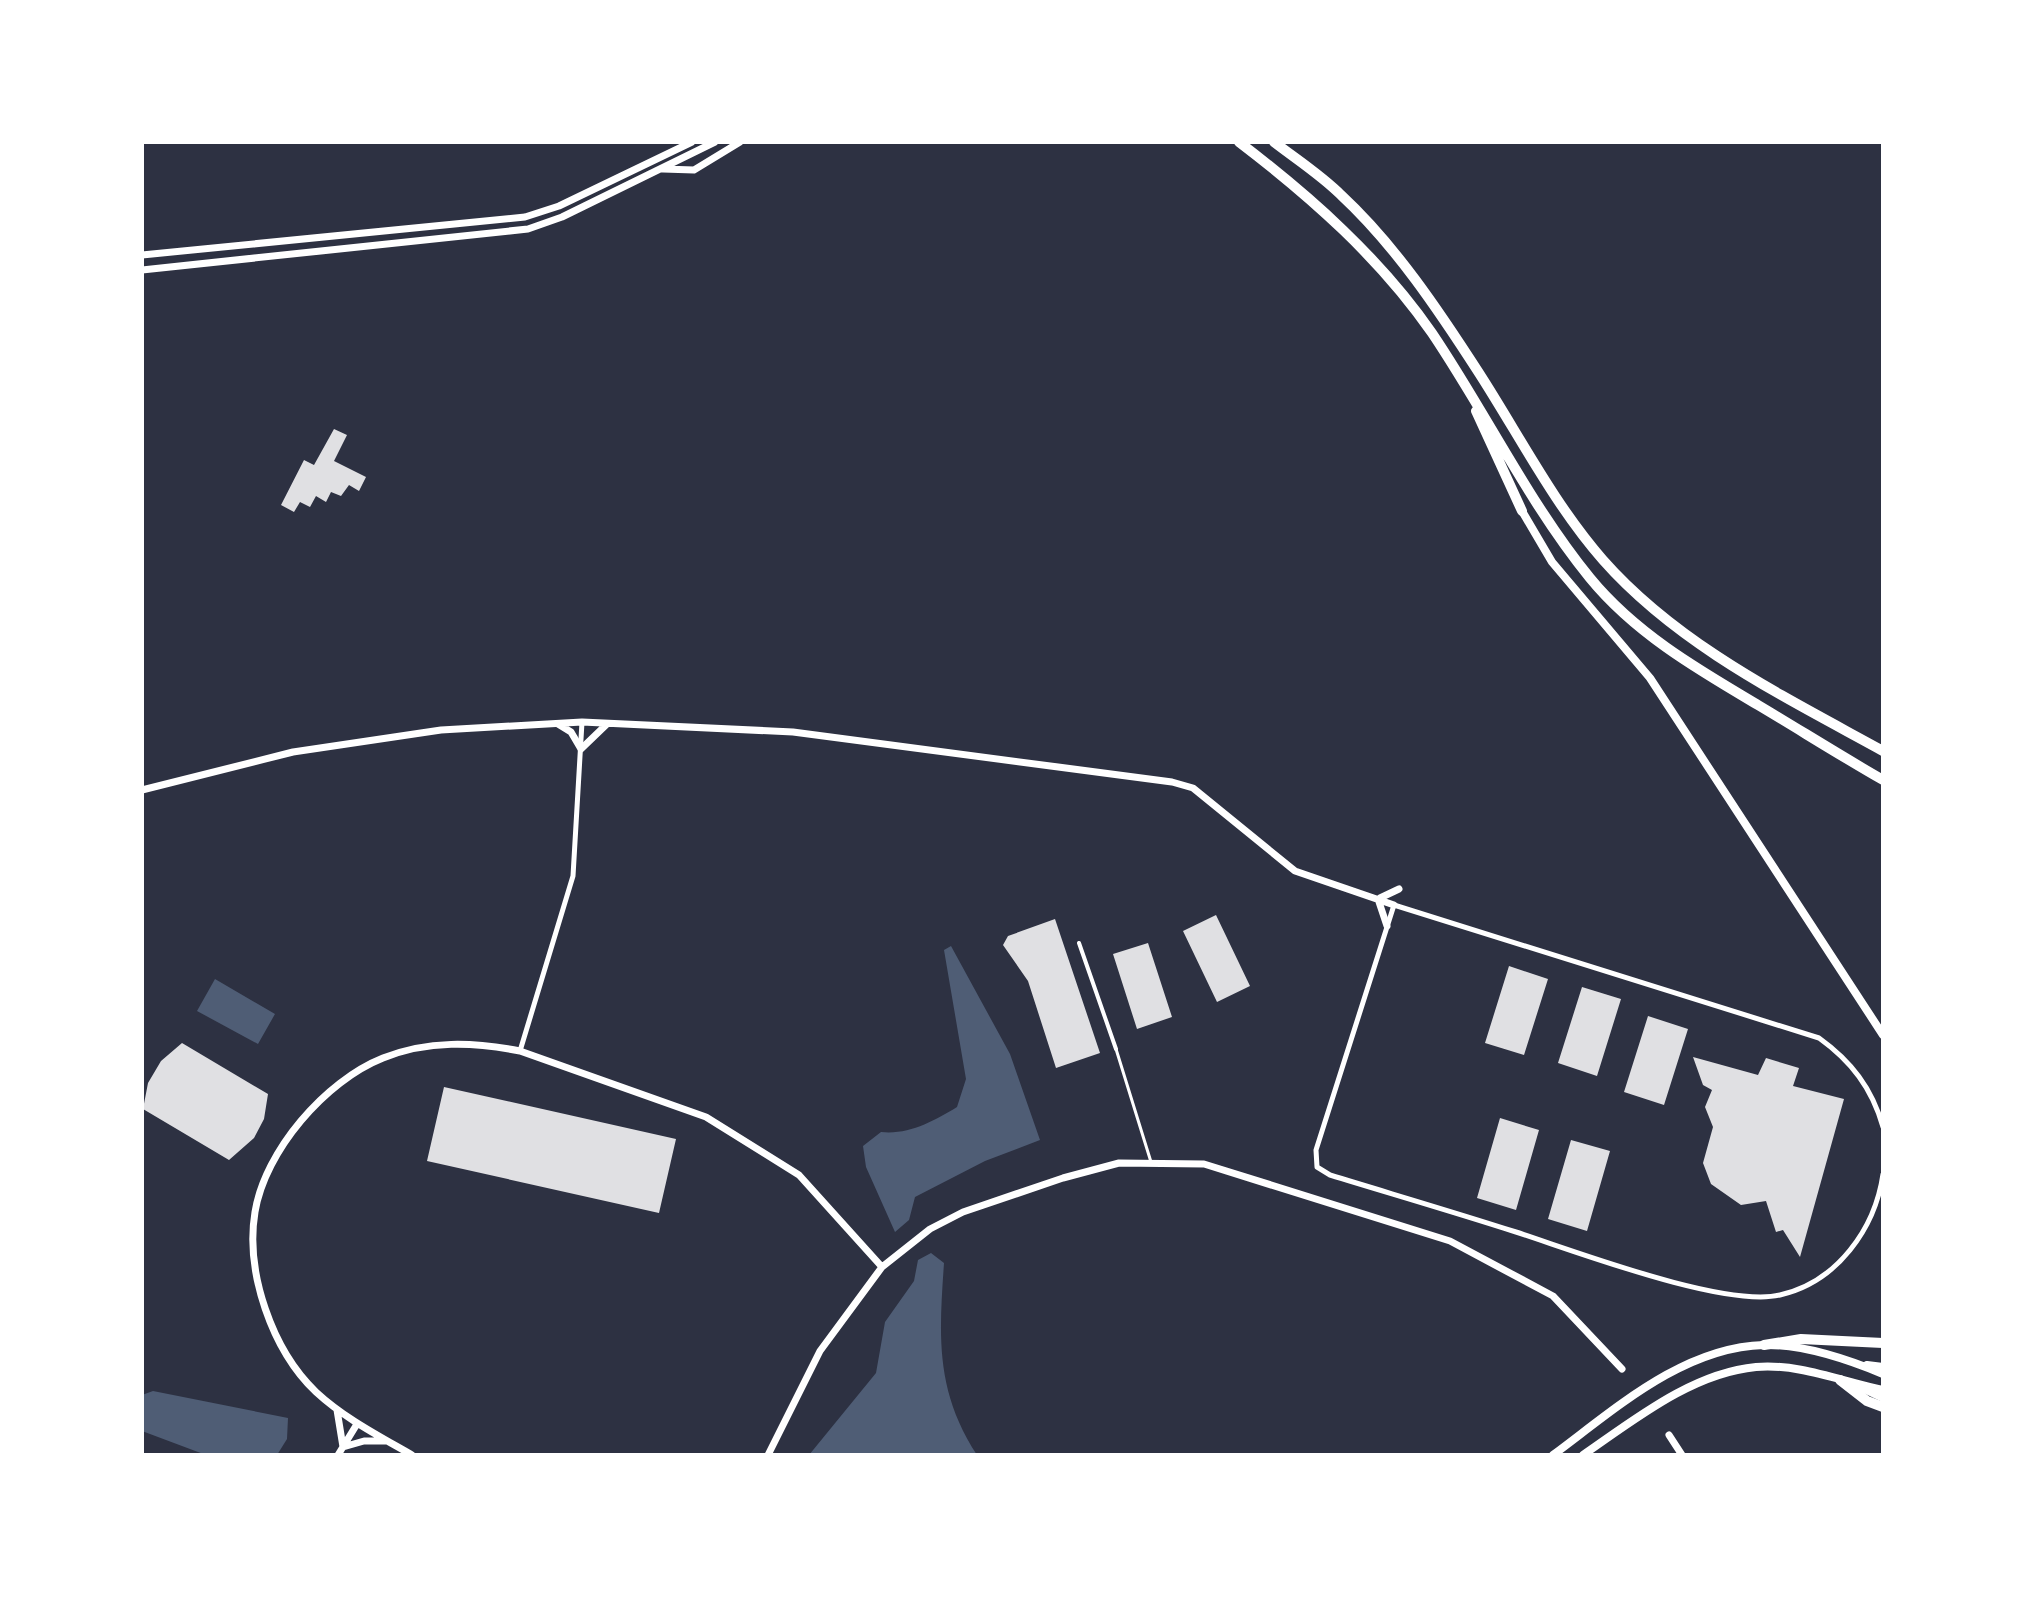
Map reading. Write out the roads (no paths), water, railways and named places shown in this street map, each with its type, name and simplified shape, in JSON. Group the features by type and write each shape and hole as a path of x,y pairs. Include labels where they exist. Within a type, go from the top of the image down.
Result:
{"highway":[{"path":"1229,142 1242,145 1342,226 1430,330 1581,566 1643,632 1883,780"},
{"path":"1274,142 1341,195 1415,280 1561,501 1602,558 1640,598 1672,625 1743,671 1879,749"},
{"path":"1467,387 1522,511"},
{"path":"1764,1345 1801,1339 1883,1343"},
{"path":"1840,1380 1867,1401 1883,1407"}],"main road":[{"path":"1522,511 1552,562 1650,678 1883,1035"},
{"path":"1553,1455 1666,1376 1703,1358 1764,1345 1825,1354 1883,1374"},
{"path":"1862,1366 1883,1367"},
{"path":"1583,1455 1655,1405 1707,1380 1758,1367 1805,1372 1883,1390"},
{"path":"1858,1385 1883,1398"}],"street":[{"path":"142,255 525,217 559,206 692,142"},
{"path":"142,270 528,229 562,217 715,142"},
{"path":"659,169 694,170 740,142"},
{"path":"520,1051 573,876 582,722"},
{"path":"142,790 293,752 441,730 582,722 793,732 1172,782 1193,788 1295,871 1819,1038 1847,1059 1876,1103 1883,1127"},
{"path":"558,723 571,732 581,749"},
{"path":"581,749 608,723"},
{"path":"1378,899 1399,889"},
{"path":"1378,899 1387,926"},
{"path":"1394,905 1316,1150 1317,1167 1330,1175 1707,1291 1778,1296 1813,1283 1841,1260 1871,1221 1883,1174"},
{"path":"1079,943 1116,1049"},
{"path":"412,1455 357,1424 314,1391 289,1357 263,1301 256,1263 255,1212 274,1166 313,1105 368,1065 415,1048 455,1043 520,1051 706,1117 799,1175 882,1267"},
{"path":"768,1455 820,1351 882,1267 930,1229 963,1212 1119,1163 1204,1164 1251,1176 1474,1251 1553,1296 1622,1369"},
{"path":"337,1408 343,1447"},
{"path":"338,1455 357,1424"},
{"path":"1669,1435 1682,1455"},
{"path":"343,1447 364,1441 387,1441"}],"lane":[{"path":"1116,1049 1151,1162"}],"water":[{"path":"951,946 1010,1054 1040,1140 985,1161 915,1197 909,1220 895,1232 866,1167 863,1146 881,1132 911,1129 957,1107 966,1079 944,950"},
{"path":"215,979 275,1014 258,1044 197,1011"},
{"path":"931,1253 944,1263 941,1339 947,1385 953,1408 977,1455 809,1455 876,1373 885,1322 914,1281 918,1260"},
{"path":"153,1391 288,1418 287,1439 277,1455 206,1455 142,1431 142,1395"}]}
